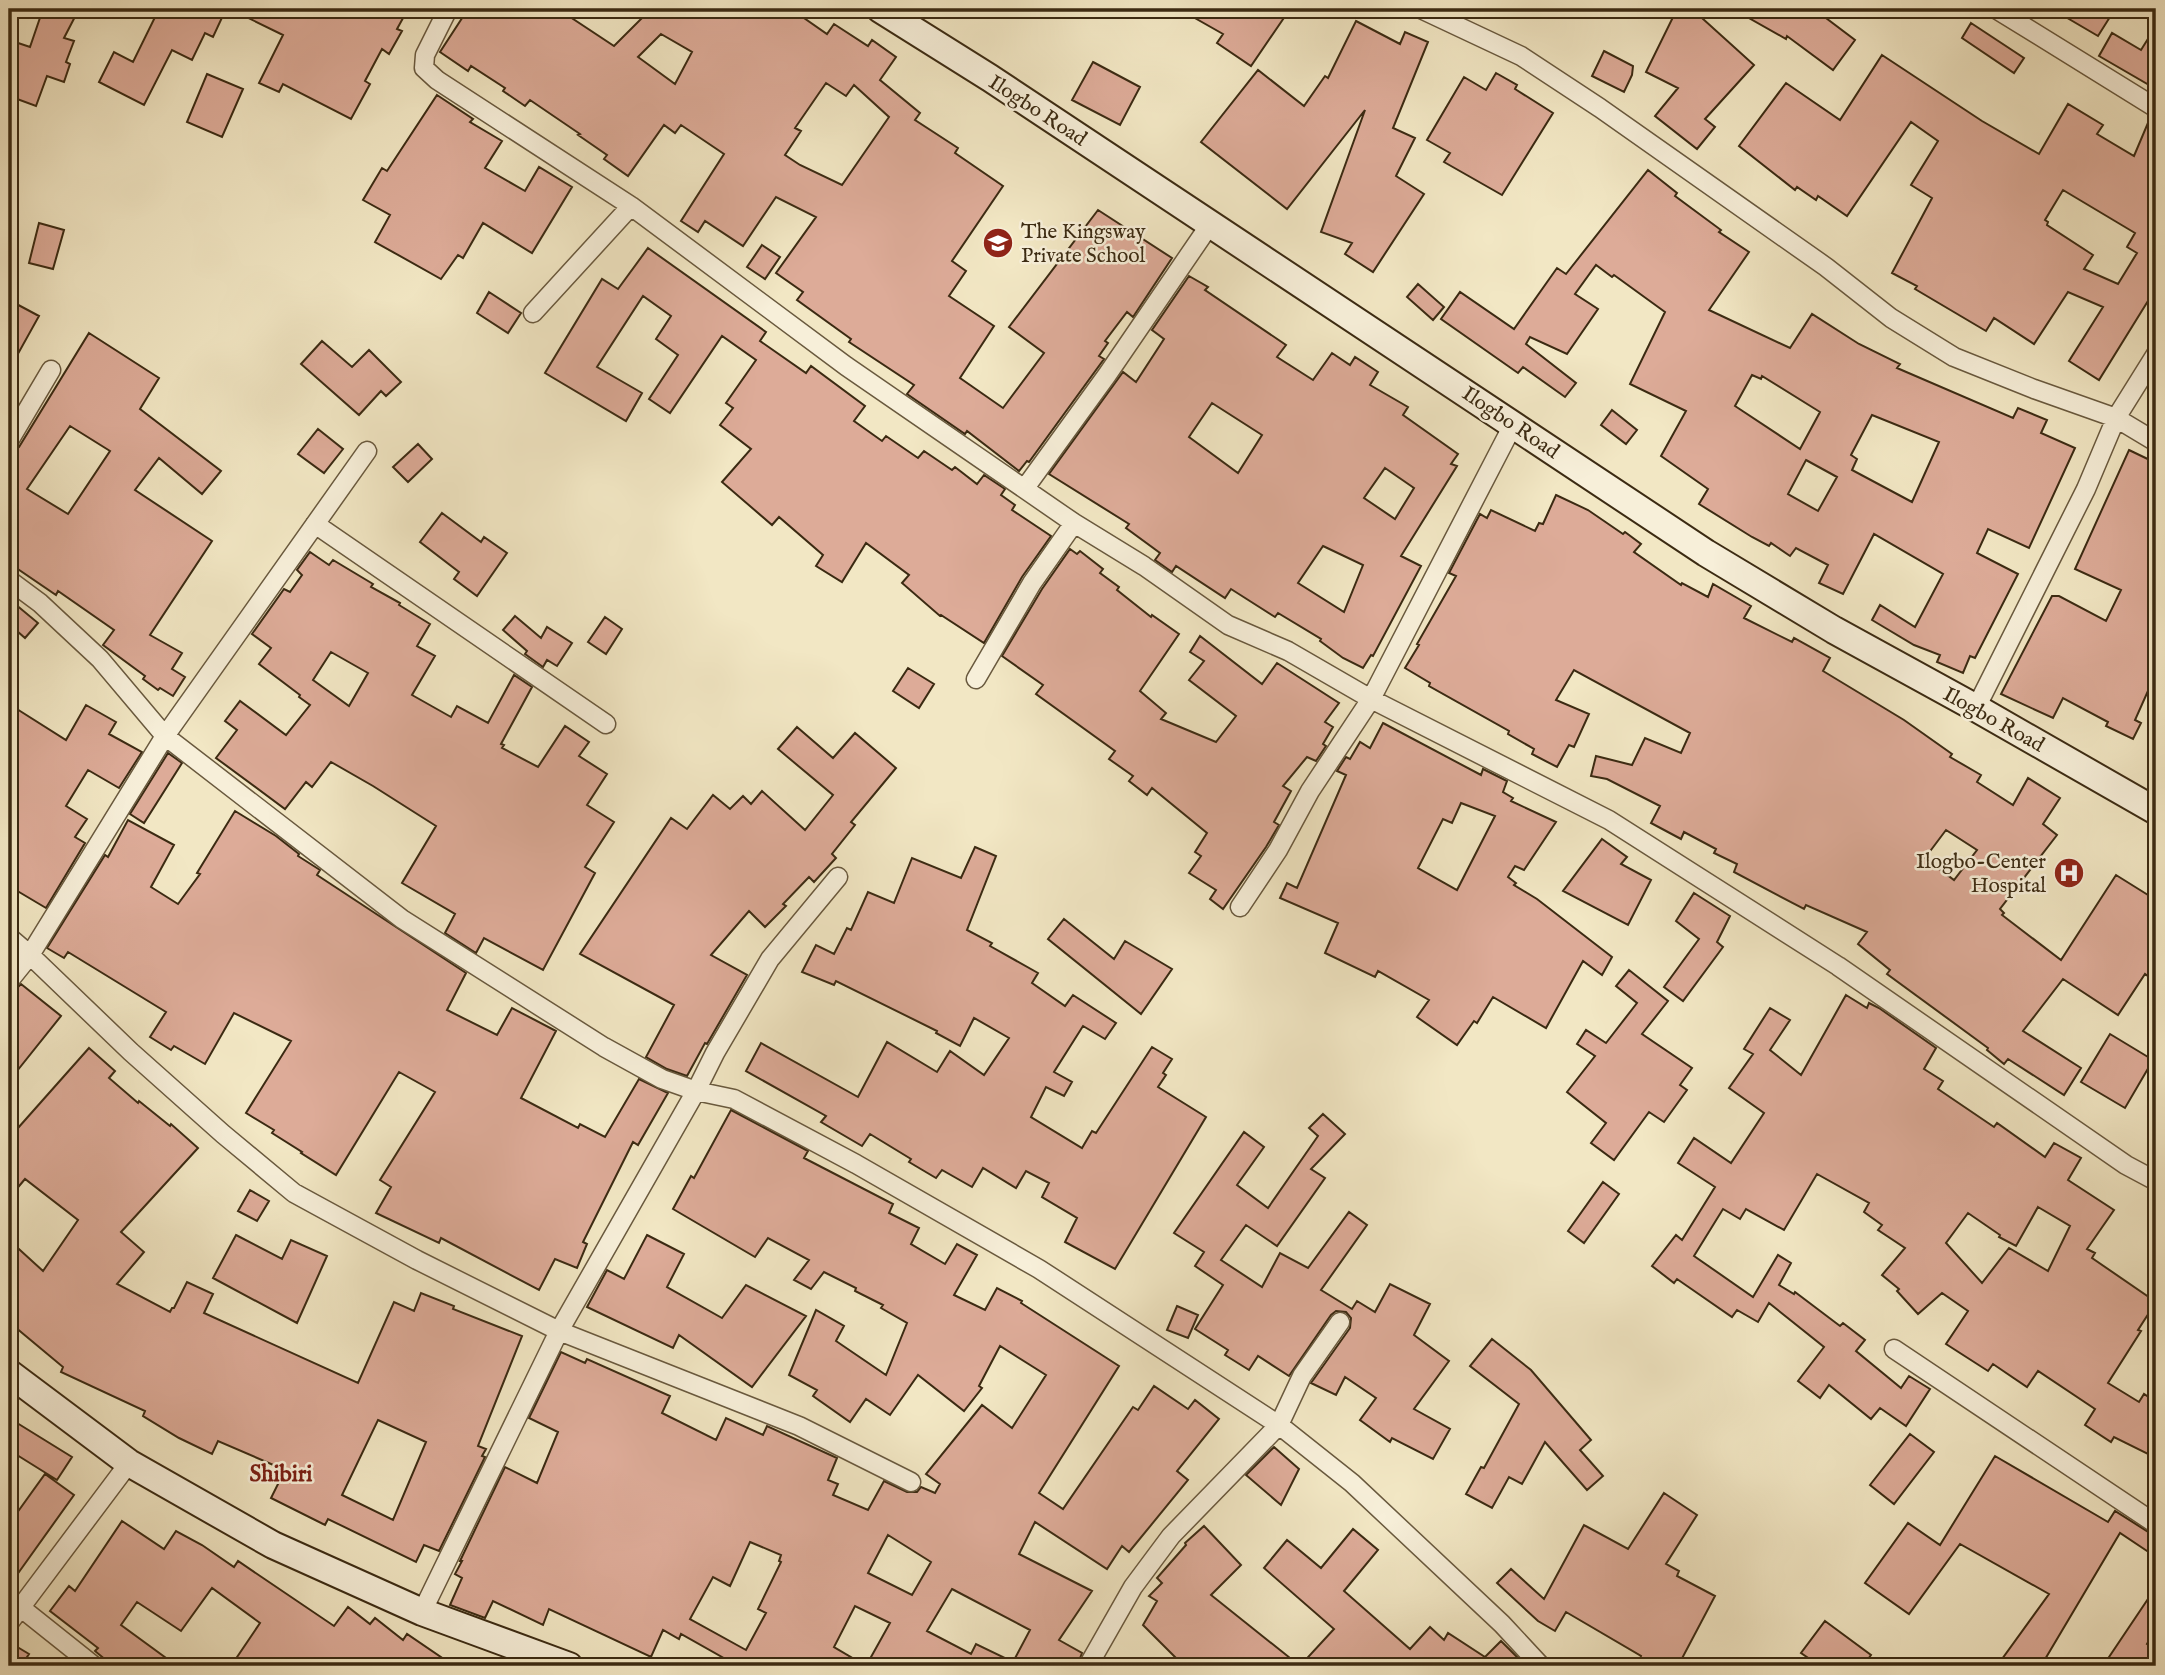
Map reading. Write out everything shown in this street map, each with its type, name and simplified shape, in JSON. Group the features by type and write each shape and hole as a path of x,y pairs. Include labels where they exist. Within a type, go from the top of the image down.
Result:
{"main road":[{"name":"Ilogbo Road","path":"880,9 1211,223 1706,553 1834,630 2156,811"},
{"path":"9,1373 129,1464 273,1545 422,1612 569,1666"}],"street":[{"path":"448,9 425,55 424,68 437,80 631,206 846,366 1073,523 1144,566 1228,625 1288,651 1371,699 1609,820 1838,966 2115,1157 2156,1181"},
{"path":"1421,9 1521,56 1600,108 1826,267 1891,318 1954,357 2116,418 2156,442"},
{"path":"1996,9 2156,108"},
{"path":"533,313 631,206"},
{"path":"1025,488 1211,223"},
{"path":"1976,708 2086,489 2116,418 2156,354"},
{"path":"9,441 51,370"},
{"path":"1240,908 1278,850 1310,791 1371,699 1514,423"},
{"path":"9,981 30,955 165,736 367,451"},
{"path":"976,679 1032,583 1073,523"},
{"path":"315,524 606,724"},
{"path":"9,580 40,603 100,659 165,736 402,919 604,1047 662,1079 696,1091 734,1099 856,1164 1039,1269 1279,1425 1352,1483 1502,1624 1541,1666"},
{"path":"422,1612 559,1331 715,1053 770,959 838,877"},
{"path":"9,937 131,1052 294,1193 417,1261 559,1331 799,1426 911,1482"},
{"path":"1088,1666 1133,1587 1171,1536 1279,1425 1302,1376 1340,1322"},
{"path":"1894,1349 2156,1524"},
{"path":"9,1623 129,1464"},
{"path":"20,1607 94,1666"}],"building":[{"path":"43,9 79,9 64,38 74,41 66,62 70,64 64,82 47,76 36,106 9,96 9,40 30,47"},
{"path":"159,9 226,9 213,37 205,33 192,60 172,50 144,105 99,82 114,52 133,62"},
{"path":"230,9 408,9 397,29 402,31 389,54 382,49 365,81 370,84 351,119 283,84 279,92 259,83 283,35"},
{"path":"468,9 558,9 614,46 651,9 791,9 827,34 834,24 868,46 872,40 896,57 880,80 920,113 915,120 958,148 955,153 1003,186 952,261 966,271 949,296 994,326 960,378 1003,408 1044,353 1009,327 1098,210 1172,258 1133,317 1127,312 1105,341 1108,343 1099,356 1104,359 1029,462 1019,471 967,431 965,434 907,394 914,385 849,342 851,339 797,300 803,292 776,273 816,217 776,197 743,246 705,221 698,232 681,221 724,154 681,125 675,133 664,125 628,176 604,159 607,155 578,135 580,134 530,100 525,106 503,91 505,88 471,66 468,71 440,52","holes":["661,34 692,52 675,84 638,57","826,83 846,96 854,85 889,117 842,185 785,155 801,131 795,128"]},
{"path":"1179,9 1290,9 1251,66 1217,43 1223,34"},
{"path":"1677,9 1692,9 1754,65 1705,119 1715,127 1697,149 1655,116 1678,88 1646,72"},
{"path":"1733,9 1771,9 1783,15 1787,9 1814,9 1855,40 1833,70 1787,36 1786,39"},
{"path":"2052,9 2115,9 2098,36"},
{"path":"1356,21 1400,44 1405,32 1428,42 1393,128 1415,138 1396,176 1424,194 1373,272 1345,254 1352,243 1321,232 1365,110 1287,209 1201,142 1258,70 1304,106 1325,76 1328,78"},
{"path":"1971,23 2024,58 2014,73 1962,38"},
{"path":"2156,26 2156,89 2099,56 2112,33 2141,50"},
{"path":"1604,51 1633,66 1624,92 1592,76"},
{"path":"1882,55 1982,121 2039,154 2068,104 2103,125 2097,134 2134,156 2150,118 2156,119 2156,288 2099,380 2069,361 2103,307 2068,292 2034,344 1994,318 1986,331 1892,273 1932,198 1911,185 1938,141 1911,122 1847,216 1818,196 1816,200 1797,187 1795,190 1739,146 1786,83 1840,120","holes":["2063,190 2135,233 2127,247 2137,253 2118,284 2084,269 2093,255 2047,225 2045,220"]},
{"path":"1093,62 1140,87 1120,125 1072,100"},
{"path":"1496,73 1517,85 1515,89 1553,113 1502,195 1444,162 1450,153 1427,140 1464,77 1486,90"},
{"path":"207,74 243,89 222,137 187,122"},
{"path":"437,95 473,119 470,122 502,141 485,168 525,191 539,167 572,187 532,253 483,223 463,258 458,255 441,279 375,242 390,215 363,200 382,168 387,171"},
{"path":"1648,170 1677,193 1675,196 1721,230 1719,232 1749,252 1709,310 1790,348 1812,314 1859,344 1900,364 1897,368 2013,418 2018,408 2047,420 2041,433 2075,448 2029,548 1988,529 1977,553 2018,574 1975,658 1970,656 1963,673 1937,662 1940,655 1914,645 1872,620 1880,605 1915,627 1943,574 1874,534 1843,594 1819,583 1828,565 1796,548 1790,556 1771,543 1769,546 1752,537 1699,504 1708,489 1661,456 1686,411 1630,384 1665,312 1614,275 1612,277 1596,265 1575,294 1598,309 1567,354 1530,337 1526,344 1576,383 1565,397 1523,367 1518,373 1441,319 1460,292 1514,329 1557,268 1566,274","holes":["1752,375 1761,379 1762,376 1820,412 1800,449 1735,406","1872,415 1939,442 1912,502 1852,470 1857,459 1851,455","1806,460 1837,477 1818,511 1788,494"]},
{"path":"39,223 64,230 53,269 29,263"},
{"path":"762,245 780,257 765,279 747,267"},
{"path":"648,248 766,332 760,341 806,373 811,366 865,406 854,421 882,441 886,436 918,458 924,451 952,470 955,467 977,484 984,475 1005,489 1001,495 1015,505 1012,510 1051,536 1022,577 984,643 940,616 902,583 909,575 866,543 842,582 816,566 823,555 779,517 772,525 722,482 751,449 720,425 733,408 726,403 756,360 722,336 670,413 649,399 678,355 656,339 671,316 643,296 597,367 642,393 626,421 545,373 602,279 618,289"},
{"path":"1189,276 1208,287 1205,290 1286,345 1277,357 1313,380 1332,353 1350,365 1355,357 1378,372 1370,385 1408,407 1403,415 1458,454 1451,464 1457,466 1401,556 1421,566 1373,656 1371,655 1363,668 1343,658 1320,641 1321,639 1278,613 1275,617 1231,589 1225,598 1176,566 1172,572 1155,560 1160,553 1126,528 1129,524 1049,474 1123,372 1136,382 1164,339 1152,330","holes":["1212,403 1262,435 1238,473 1189,437","1385,468 1414,488 1395,519 1364,498","1323,546 1363,565 1344,612 1298,583"]},
{"path":"1418,284 1444,307 1433,320 1407,297"},
{"path":"489,292 521,313 508,333 477,313"},
{"path":"9,300 39,316 9,370"},
{"path":"89,333 159,378 140,409 221,471 202,494 159,458 135,490 212,541 150,635 182,653 172,669 185,677 173,696 160,688 158,690 143,679 145,676 103,645 114,630 58,591 56,595 9,563 9,454 19,447","holes":["70,426 110,451 68,514 27,489"]},
{"path":"322,341 352,367 369,350 401,382 386,396 381,391 359,415 301,364"},
{"path":"1612,410 1637,430 1626,444 1601,425"},
{"path":"318,429 343,449 324,473 298,454"},
{"path":"418,444 432,459 408,482 393,467"},
{"path":"2129,450 2156,463 2156,673 2135,720 2141,723 2133,739 2106,726 2108,722 2063,698 2053,718 2001,694 2052,596 2059,596 2106,621 2121,590 2075,569"},
{"path":"1556,495 1588,510 1641,544 1634,552 1681,585 1682,583 1708,597 1713,584 1751,606 1744,618 1792,642 1794,638 1830,658 1823,671 1904,720 1952,754 1950,757 1981,775 1977,782 2013,805 2028,778 2060,798 2043,824 2057,835 2000,909 2004,913 2002,915 2061,960 2116,875 2156,900 2156,982 2145,974 2118,1015 2063,979 2023,1031 2081,1068 2064,1095 2008,1059 2004,1064 1987,1050 1988,1048 1887,974 1890,970 1858,944 1867,932 1806,905 1804,909 1734,872 1737,864 1714,853 1716,849 1684,832 1681,839 1651,823 1660,806 1607,779 1591,776 1596,756 1632,765 1645,738 1681,753 1690,733 1574,670 1556,700 1589,714 1574,747 1569,745 1557,767 1532,754 1534,749 1508,734 1509,731 1429,686 1430,683 1405,668 1456,576 1449,573 1480,514 1487,518 1491,510 1535,531 1539,523 1543,524","holes":["1946,830 1977,850 1954,880 1925,858"]},
{"path":"442,513 481,542 484,537 507,553 477,596 454,579 459,572 420,542"},
{"path":"1070,549 1077,554 1080,551 1103,569 1100,573 1119,587 1117,590 1151,617 1152,615 1179,634 1140,691 1166,713 1161,719 1216,742 1236,716 1189,680 1204,661 1190,652 1200,636 1262,684 1277,663 1339,703 1325,722 1333,727 1323,744 1326,746 1316,761 1307,757 1283,786 1291,791 1274,822 1279,825 1223,909 1210,899 1216,890 1189,873 1201,856 1195,852 1207,833 1152,788 1147,795 1129,781 1133,776 1109,759 1115,751 1036,694 1043,685 1002,656 1042,589"},
{"path":"310,552 329,565 333,560 430,624 417,646 435,656 412,695 451,717 457,706 488,723 514,675 532,687 501,744 504,745 502,748 538,767 565,726 589,742 579,756 607,774 587,805 614,822 585,867 595,873 543,970 484,938 476,953 445,933 455,914 402,883 436,826 331,762 312,787 306,782 285,809 216,758 237,730 225,721 240,701 286,735 310,705 259,664 271,648 252,634 284,589 290,592 302,575 297,570","holes":["331,652 368,673 349,706 313,680"]},
{"path":"9,599 38,623 25,638 9,624"},
{"path":"515,616 541,638 547,627 572,643 557,666 547,660 543,667 525,654 527,651 503,630"},
{"path":"605,617 622,629 606,654 588,642"},
{"path":"908,668 934,684 919,708 893,691"},
{"path":"9,704 66,740 86,705 116,722 109,734 142,752 119,788 88,770 66,806 87,819 75,837 85,843 46,908 9,886"},
{"path":"1383,723 1481,775 1483,769 1507,781 1503,792 1513,798 1511,801 1556,822 1524,870 1515,866 1508,877 1516,883 1514,885 1537,899 1612,957 1602,975 1583,961 1546,1028 1493,997 1477,1023 1474,1021 1457,1045 1417,1017 1429,1000 1378,971 1375,977 1325,953 1338,923 1280,898 1287,883 1297,888 1346,775 1337,771 1346,757 1350,759 1360,742 1370,748","holes":["1461,803 1495,816 1457,890 1418,868 1443,819 1452,823"]},
{"path":"797,727 833,758 855,733 896,768 851,822 855,825 832,854 836,858 814,882 809,877 765,927 749,911 711,955 747,975 687,1076 646,1057 674,1005 580,954 671,818 687,829 713,795 730,809 743,796 751,804 762,791 805,830 833,795 778,749"},
{"path":"168,753 182,763 144,823 130,814"},
{"path":"235,811 276,836 299,854 298,856 320,870 317,875 466,973 447,1010 497,1035 512,1008 556,1031 521,1098 578,1128 580,1124 605,1137 639,1079 668,1093 638,1145 633,1142 583,1242 587,1244 577,1268 555,1259 539,1290 441,1238 439,1243 376,1213 391,1187 380,1180 435,1092 399,1072 336,1175 246,1113 291,1041 234,1013 205,1064 174,1046 171,1050 150,1037 166,1012 68,952 64,958 47,948 105,855 108,857 128,820 174,845 151,887 178,904 200,874 197,873"},
{"path":"1602,839 1627,857 1621,864 1651,880 1628,925 1563,891"},
{"path":"975,847 996,856 967,930 1038,973 1032,983 1065,1006 1073,995 1116,1023 1105,1039 1083,1026 1054,1072 1072,1082 1064,1096 1046,1087 1031,1117 1082,1148 1092,1131 1096,1133 1152,1047 1172,1059 1158,1087 1206,1117 1115,1269 1065,1242 1077,1218 1042,1197 1049,1183 1026,1171 1016,1188 983,1168 972,1187 942,1170 936,1178 870,1134 862,1146 821,1122 826,1116 746,1071 761,1043 858,1097 887,1042 937,1072 950,1051 984,1075 1009,1038 974,1018 960,1046 936,1033 937,1031 836,981 834,985 802,972 816,945 834,954 847,928 851,930 868,892 894,903 912,858 961,878"},
{"path":"1694,893 1730,916 1717,942 1723,947 1683,1001 1664,987 1699,939 1676,921"},
{"path":"1064,919 1114,959 1125,941 1172,969 1141,1014 1048,939"},
{"path":"1629,970 1668,1001 1642,1034 1692,1068 1680,1085 1687,1090 1664,1122 1649,1112 1614,1160 1591,1143 1606,1123 1567,1092 1595,1056 1577,1044 1586,1030 1606,1043 1637,1003 1616,986"},
{"path":"21,984 61,1016 9,1081 9,992"},
{"path":"1846,995 1867,1008 1869,1003 1879,1008 1936,1048 1924,1069 1943,1081 1938,1089 1994,1127 1997,1123 2045,1157 2054,1143 2081,1158 2068,1180 2114,1210 2087,1249 2095,1253 2092,1258 2156,1302 2108,1383 2139,1402 2144,1394 2156,1402 2156,1458 2114,1437 2111,1442 2085,1425 2095,1409 2038,1371 2027,1387 1993,1364 1988,1371 1946,1344 1968,1311 1942,1293 1918,1314 1897,1291 1899,1289 1882,1275 1905,1248 1878,1230 1882,1225 1864,1212 1869,1203 1817,1174 1784,1230 1746,1209 1740,1219 1723,1209 1694,1256 1753,1297 1778,1255 1791,1263 1779,1285 1794,1294 1795,1292 1840,1326 1843,1323 1865,1340 1856,1351 1901,1388 1909,1376 1930,1389 1906,1426 1880,1408 1871,1419 1829,1385 1820,1398 1798,1381 1824,1347 1769,1303 1758,1322 1737,1310 1732,1317 1677,1279 1674,1283 1652,1266 1676,1235 1682,1240 1715,1187 1678,1163 1694,1138 1731,1163 1764,1113 1729,1088 1753,1054 1744,1049 1770,1008 1790,1020 1770,1050 1801,1075","holes":["2038,1207 2070,1226 2048,1271 2009,1248 1982,1283 1946,1243 1968,1213 2000,1235 1999,1237 2016,1246"]},
{"path":"2110,1034 2153,1060 2125,1108 2081,1082"},
{"path":"89,1048 115,1071 109,1078 138,1103 139,1101 170,1126 171,1124 198,1148 121,1232 144,1252 117,1284 170,1312 187,1282 213,1294 204,1313 358,1383 394,1302 414,1311 421,1293 454,1306 453,1309 522,1336 478,1446 486,1449 482,1456 485,1457 439,1551 424,1545 416,1562 328,1519 325,1525 271,1498 285,1470 218,1441 212,1454 179,1438 143,1416 145,1411 61,1372 63,1367 9,1322 9,1240 43,1271 78,1220 25,1179 9,1198 9,1120 18,1128","holes":["378,1420 426,1442 393,1520 342,1495"]},
{"path":"731,1110 808,1151 804,1158 893,1204 889,1213 919,1228 911,1244 945,1264 957,1244 977,1255 954,1295 985,1310 997,1288 1022,1301 1021,1303 1119,1366 1039,1493 1063,1509 1133,1407 1138,1410 1154,1386 1188,1409 1195,1400 1219,1419 1177,1471 1188,1480 1129,1552 1122,1546 1107,1569 1035,1522 1019,1554 1092,1591 1059,1640 1082,1653 1077,1666 866,1666 738,1666 681,1634 679,1639 663,1630 651,1657 549,1609 543,1625 493,1601 485,1618 450,1605 462,1578 455,1574 460,1561 505,1467 537,1483 558,1432 529,1418 561,1352 585,1363 587,1359 670,1396 662,1413 716,1440 726,1418 763,1435 767,1426 837,1458 828,1480 838,1484 833,1495 868,1510 884,1481 907,1492 917,1492 921,1487 935,1493 940,1484 926,1474 982,1405 1012,1428 1046,1375 1000,1346 979,1386 982,1388 964,1411 918,1375 890,1415 866,1399 850,1422 813,1396 817,1390 789,1375 816,1310 844,1326 836,1341 886,1375 907,1323 881,1308 883,1305 855,1291 856,1288 824,1272 811,1289 794,1280 809,1260 768,1238 755,1257 673,1209 691,1176 694,1178","holes":["888,1535 931,1562 912,1595 868,1573","750,1542 781,1555 781,1562 758,1609 766,1613 746,1650 690,1619 713,1577 730,1586","952,1589 1030,1630 1013,1662 976,1644 971,1654 927,1631","855,1606 890,1623 866,1666 834,1647"]},
{"path":"1323,1114 1345,1134 1311,1169 1325,1178 1277,1246 1246,1225 1221,1260 1262,1287 1280,1253 1308,1268 1349,1212 1367,1225 1321,1290 1352,1309 1357,1301 1375,1312 1390,1284 1430,1304 1414,1335 1449,1361 1414,1409 1450,1429 1433,1459 1392,1438 1390,1442 1360,1420 1376,1398 1345,1377 1336,1395 1311,1383 1350,1328 1351,1318 1346,1312 1336,1311 1331,1315 1289,1376 1258,1356 1249,1370 1225,1355 1228,1350 1195,1329 1223,1285 1195,1266 1204,1252 1174,1233 1244,1132 1264,1147 1237,1185 1268,1208 1318,1136 1309,1128"},
{"path":"1603,1182 1619,1194 1584,1243 1568,1231"},
{"path":"250,1190 269,1201 257,1221 238,1211"},
{"path":"236,1235 282,1259 291,1240 327,1256 297,1323 213,1278"},
{"path":"647,1235 684,1254 667,1287 722,1318 746,1285 806,1316 752,1387 679,1335 673,1348 587,1307 607,1270 624,1279"},
{"path":"1177,1306 1198,1315 1188,1338 1167,1330"},
{"path":"1492,1339 1531,1370 1591,1440 1580,1450 1603,1476 1587,1490 1545,1442 1522,1484 1509,1477 1492,1508 1466,1494 1481,1467 1484,1468 1519,1404 1470,1366"},
{"path":"9,1418 72,1457 57,1480 9,1450"},
{"path":"1910,1434 1934,1452 1894,1504 1870,1485"},
{"path":"1274,1447 1299,1469 1281,1505 1246,1475"},
{"path":"1995,1456 2108,1522 2115,1511 2156,1535 2156,1557 2120,1533 2041,1666 1997,1666 2049,1594 1960,1544 1909,1614 1865,1583 1908,1523 1940,1545"},
{"path":"45,1474 74,1495 9,1586 9,1524"},
{"path":"1664,1493 1697,1515 1666,1564 1679,1571 1677,1576 1715,1596 1678,1666 1649,1666 1639,1661 1641,1656 1566,1612 1555,1631 1538,1621 1497,1583 1511,1569 1544,1599 1584,1525 1628,1549"},
{"path":"122,1521 164,1549 176,1531 234,1567 238,1561 334,1626 348,1607 370,1624 375,1618 403,1640 407,1634 454,1666 231,1666 260,1623 212,1588 181,1631 137,1602 121,1625 177,1666 113,1666 95,1651 98,1648 50,1611 69,1586 75,1591"},
{"path":"1204,1526 1241,1565 1211,1595 1300,1666 1184,1666 1143,1625 1157,1601 1149,1596 1162,1583 1157,1578 1185,1543"},
{"path":"1353,1529 1378,1550 1344,1591 1410,1649 1430,1627 1444,1640 1448,1633 1485,1657 1501,1641 1526,1666 1300,1666 1334,1629 1264,1568 1287,1540 1321,1568"},
{"path":"2156,1587 2156,1629 2147,1644 2156,1650 2156,1666 2103,1666"},
{"path":"1825,1621 1871,1655 1863,1666 1820,1666 1801,1653"},
{"path":"9,1642 29,1654 21,1666 9,1666"}],"place":[{"name":"The Kingsway Private School","path":"998,243"},
{"name":"Ilogbo-Center Hospital","path":"2069,873"}],"district":[{"name":"Shibiri","path":"281,1473"}]}
